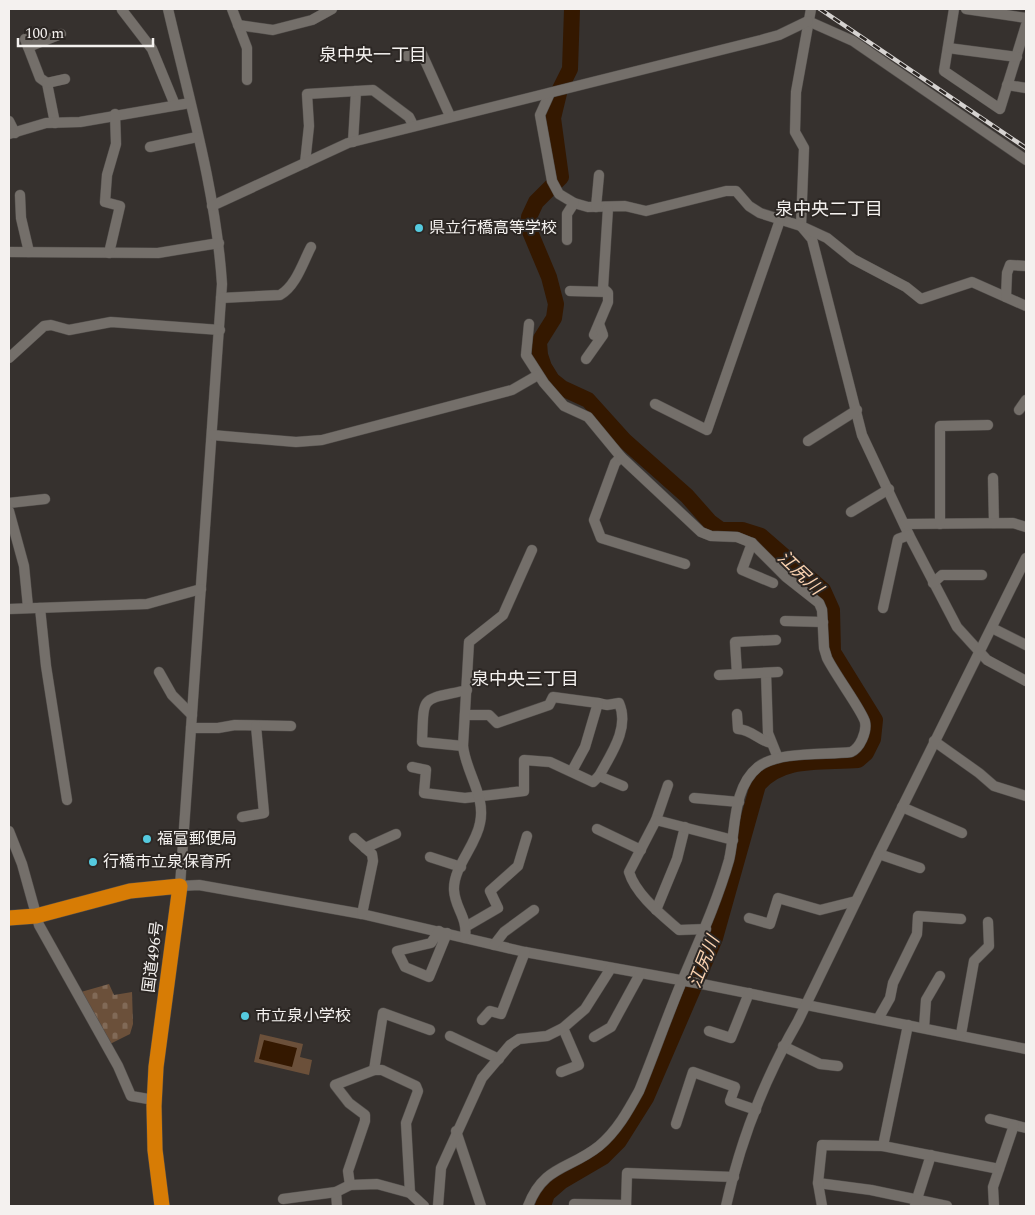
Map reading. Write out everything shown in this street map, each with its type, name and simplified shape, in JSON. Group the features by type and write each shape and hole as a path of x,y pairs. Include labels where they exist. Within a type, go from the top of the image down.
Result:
{"highway":[{"path":"9,918 36,916 130,891 180,886"},
{"name":"国道496号","path":"162,1206 155,1150 154,1100 156,1067 180,886"}],"street":[{"path":"123,9 152,50 175,105"},
{"path":"168,9 219,243 221,298 180,886 199,885 362,914 443,932 494,946 640,974 683,980 1026,1048"},
{"path":"232,9 247,48 247,80"},
{"path":"238,25 272,30 312,20 332,9"},
{"path":"811,9 796,92 795,132 804,148 801,226 812,239 862,434 889,488 909,535 957,627 987,660 1026,682"},
{"path":"954,9 944,71 1000,109 1026,25"},
{"path":"966,9 1026,18"},
{"path":"212,206 353,142 413,125 761,40 779,35 808,20"},
{"path":"808,20 853,41 1026,160"},
{"path":"55,123 47,84 40,78 27,43 61,34"},
{"path":"948,48 1017,57"},
{"path":"407,56 422,54 450,116"},
{"path":"47,84 65,79"},
{"path":"1008,85 1026,88"},
{"path":"305,163 308,126 306,94 373,90 409,117 413,125"},
{"path":"353,142 356,91"},
{"path":"550,93 540,114 552,181 559,194 574,203 608,208 625,206 646,211 733,191 741,195 749,206 760,213 801,226 827,238 853,259 906,286 921,299 972,282 1026,306"},
{"path":"9,121 12,134 55,123 80,122 114,114 190,103"},
{"path":"109,252 120,206 105,202 107,175 116,144 114,114"},
{"path":"150,147 197,137"},
{"path":"596,207 599,175"},
{"path":"20,195 21,218 29,252"},
{"path":"566,240 568,214 574,203"},
{"path":"594,335 608,302 607,292 603,288 608,208"},
{"path":"655,404 707,430 780,220"},
{"path":"9,252 158,253 219,243"},
{"path":"221,298 280,295 291,286 311,246"},
{"path":"1006,297 1007,273 1010,265 1026,266"},
{"path":"570,291 607,292"},
{"path":"9,358 44,326 51,325 69,330 111,322 220,330"},
{"path":"528,1206 542,1180 556,1170 589,1154 600,1145 625,1116 639,1091 683,980 706,929 720,889 733,840 742,789 751,774 759,767 778,758 851,752 859,745 865,729 863,717 827,658 822,610 819,603 786,576 752,543 737,537 711,536 701,532 621,457 588,417 556,400 526,355 529,324"},
{"path":"586,359 603,335 599,324"},
{"path":"212,435 296,442 322,440 504,392 538,375"},
{"path":"1019,410 1026,400"},
{"path":"808,441 857,410"},
{"path":"940,524 940,426 988,425"},
{"path":"621,457 615,463 594,520 601,538 685,564"},
{"path":"993,478 994,523"},
{"path":"851,512 889,488"},
{"path":"9,503 45,498"},
{"path":"9,511 24,566 28,607"},
{"path":"905,524 1014,523 1026,527"},
{"path":"883,608 898,539 909,535"},
{"path":"752,543 742,570 773,583"},
{"path":"465,938 467,926 454,890 456,876 480,823 480,798 465,763 463,746 469,642 503,615 532,550"},
{"path":"726,1206 756,1110 783,1046 806,1004 934,741 1026,558"},
{"path":"933,582 942,575 982,575"},
{"path":"9,609 147,604 201,589"},
{"path":"40,608 46,666 67,800"},
{"path":"785,621 823,622"},
{"path":"992,628 1026,645"},
{"path":"737,674 735,642 776,640"},
{"path":"159,672 172,695 192,715"},
{"path":"719,675 778,672"},
{"path":"766,673 768,733 771,743 776,748 778,758"},
{"path":"463,746 422,742 423,705 428,700 467,690"},
{"path":"412,767 426,770 424,793 465,798 480,798 505,792 524,791 524,760 550,762 593,782 599,776 614,751 622,712 619,703 607,705 553,697 548,705 497,723 489,715 465,715"},
{"path":"572,771 585,747 598,703"},
{"path":"737,714 738,729 749,730 760,740 771,743"},
{"path":"242,817 264,813 256,726"},
{"path":"191,728 291,726"},
{"path":"934,741 994,786 1026,796"},
{"path":"599,776 623,786"},
{"path":"668,785 656,820 629,872 631,879 656,910 679,930 706,929"},
{"path":"694,798 739,802"},
{"path":"902,807 962,833"},
{"path":"656,820 733,840"},
{"path":"656,910 677,858 685,827"},
{"path":"597,828 640,850"},
{"path":"9,831 22,864 36,916 118,1066 131,1096 154,1100"},
{"path":"365,848 396,834"},
{"path":"467,926 498,908 490,891 518,866 528,836"},
{"path":"354,838 372,854 373,861 362,914"},
{"path":"879,854 920,868"},
{"path":"430,857 461,867"},
{"path":"749,918 770,924 778,898 820,910 856,901"},
{"path":"494,946 504,932 534,910"},
{"path":"878,1019 890,998 893,983 917,934 918,916 961,919"},
{"path":"961,1034 974,961 989,946 988,922"},
{"path":"443,932 429,977 405,967 397,951 431,943 443,932"},
{"path":"482,1020 490,1010 501,1014 525,952"},
{"path":"438,1206 441,1168 456,1131 482,1078 510,1044 519,1039 547,1036 563,1028 585,1009 611,968"},
{"path":"594,1036 611,1027 640,974"},
{"path":"924,1028 926,1000 940,976"},
{"path":"709,1031 731,1038 749,993"},
{"path":"374,1070 383,1013 430,1030"},
{"path":"882,1146 908,1025"},
{"path":"561,1072 579,1065 563,1028"},
{"path":"450,1036 499,1059"},
{"path":"783,1046 820,1064 838,1066"},
{"path":"350,1185 348,1171 365,1121 365,1115 349,1103 335,1085 374,1070 382,1070 416,1086 418,1091 406,1123 410,1193"},
{"path":"676,1124 693,1072 735,1087 730,1101 756,1110"},
{"path":"990,1119 1026,1128"},
{"path":"994,1206 993,1187 1014,1125"},
{"path":"456,1131 481,1206"},
{"path":"822,1206 818,1183 822,1145 882,1146 998,1169"},
{"path":"916,1203 931,1155"},
{"path":"574,1206 574,1204 626,1206 627,1174 734,1177"},
{"path":"818,1183 871,1190 916,1203 947,1206"},
{"path":"283,1198 336,1192 350,1185 377,1184 410,1193 424,1206"},
{"path":"336,1192 337,1206"}],"green space":[{"path":"109,984 114,995 132,992 133,1024 130,1034 110,1044 81,992"},
{"path":"260,1034 303,1044 300,1057 312,1060 309,1075 254,1062"}],"shaded area":[{"path":"264,1040 297,1048 292,1067 259,1059"}],"waterway":[{"name":"江尻川","path":"543,1206 547,1194 562,1181 603,1157 619,1141 646,1098 715,938 758,785 779,769 791,765 858,760 866,753 873,739 875,720 833,652 832,610 823,590 761,536 742,530 721,530 710,522 687,496 625,441 588,400 562,388 552,380 544,367 540,355 539,342 554,318 556,304 549,277 528,227 529,217 536,202 561,177 553,118 560,89 570,69 572,9"}],"railway":[{"path":"820,9 1026,148"}],"place":[{"name":"県立行橋高等学校","path":"419,228"},
{"name":"福富郵便局","path":"147,839"},
{"name":"行橋市立泉保育所","path":"93,862"},
{"name":"市立泉小学校","path":"245,1016"}],"district":[{"name":"泉中央一丁目","path":"373,55"},
{"name":"泉中央二丁目","path":"829,209"},
{"name":"泉中央三丁目","path":"525,679"}]}
